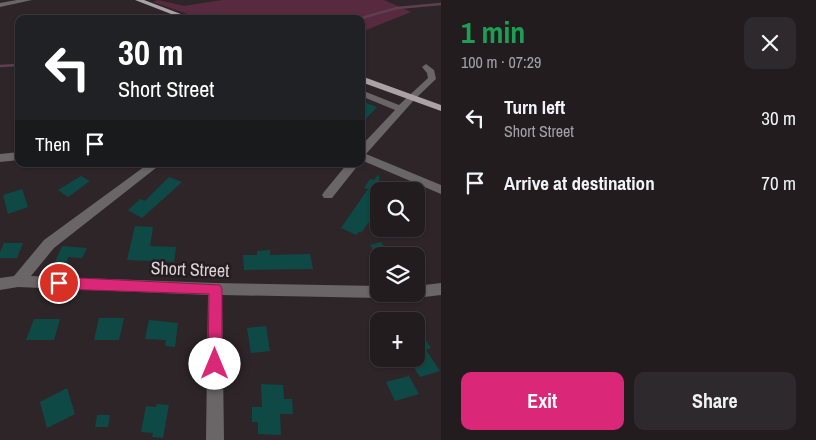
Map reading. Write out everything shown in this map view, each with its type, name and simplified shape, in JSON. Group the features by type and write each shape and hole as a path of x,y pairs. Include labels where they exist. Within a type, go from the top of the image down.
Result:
{"main road":[{"path":"138,0 149,1 182,15"},
{"path":"365,80 441,108"}],"street":[{"path":"0,5 30,0"},
{"path":"365,150 412,97 432,79 431,72 426,67"},
{"path":"365,95 401,109"},
{"path":"0,158 15,156"},
{"path":"365,156 441,190"},
{"path":"18,281 49,244 152,167"},
{"path":"328,195 351,167"},
{"name":"Short Street","path":"0,284 18,281 215,289 370,292"},
{"path":"215,289 215,440"},
{"path":"425,291 441,289"}],"shaded area":[{"path":"158,0 184,6 222,0 384,0 411,12 365,30 365,15 190,15 153,2"}],"building":[{"path":"365,102 377,107 365,120"},
{"path":"379,174 379,182 370,182 370,220 361,233 360,231 356,235 341,228 368,189 364,188 370,179 374,180"},
{"path":"81,176 90,181 68,197 58,190"},
{"path":"169,177 182,182 142,218 128,210 140,199 145,201"},
{"path":"22,189 28,207 8,214 3,195"},
{"path":"135,226 153,227 150,246 176,247 174,262 127,260"},
{"path":"381,242 385,247 371,247 370,245"},
{"path":"4,243 23,243 17,258 0,258 0,252"},
{"path":"62,246 87,248 82,258 68,257 66,264 55,262"},
{"path":"270,250 270,255 310,254 313,269 244,270 243,255 257,255 257,251"},
{"path":"99,318 124,318 119,340 94,340"},
{"path":"34,319 60,319 54,340 26,340"},
{"path":"149,320 178,323 175,347 165,346 166,340 145,339"},
{"path":"266,326 270,351 251,353 247,328"},
{"path":"425,339 431,348 426,350 440,371 420,377 414,367 425,367"},
{"path":"409,376 419,394 395,401 386,382"},
{"path":"261,384 283,385 284,399 292,399 293,414 280,414 281,435 258,434 258,422 252,422 252,407 262,407"},
{"path":"67,388 75,414 47,428 40,402"},
{"path":"157,404 169,405 163,438 152,437 153,433 141,432 146,406 156,407"},
{"path":"97,415 110,415 108,427 95,427"}],"waterway":[{"path":"365,17 397,8 441,4"},
{"path":"0,66 15,65"}],"route":[{"path":"59,283 215,289 215,364"}]}
